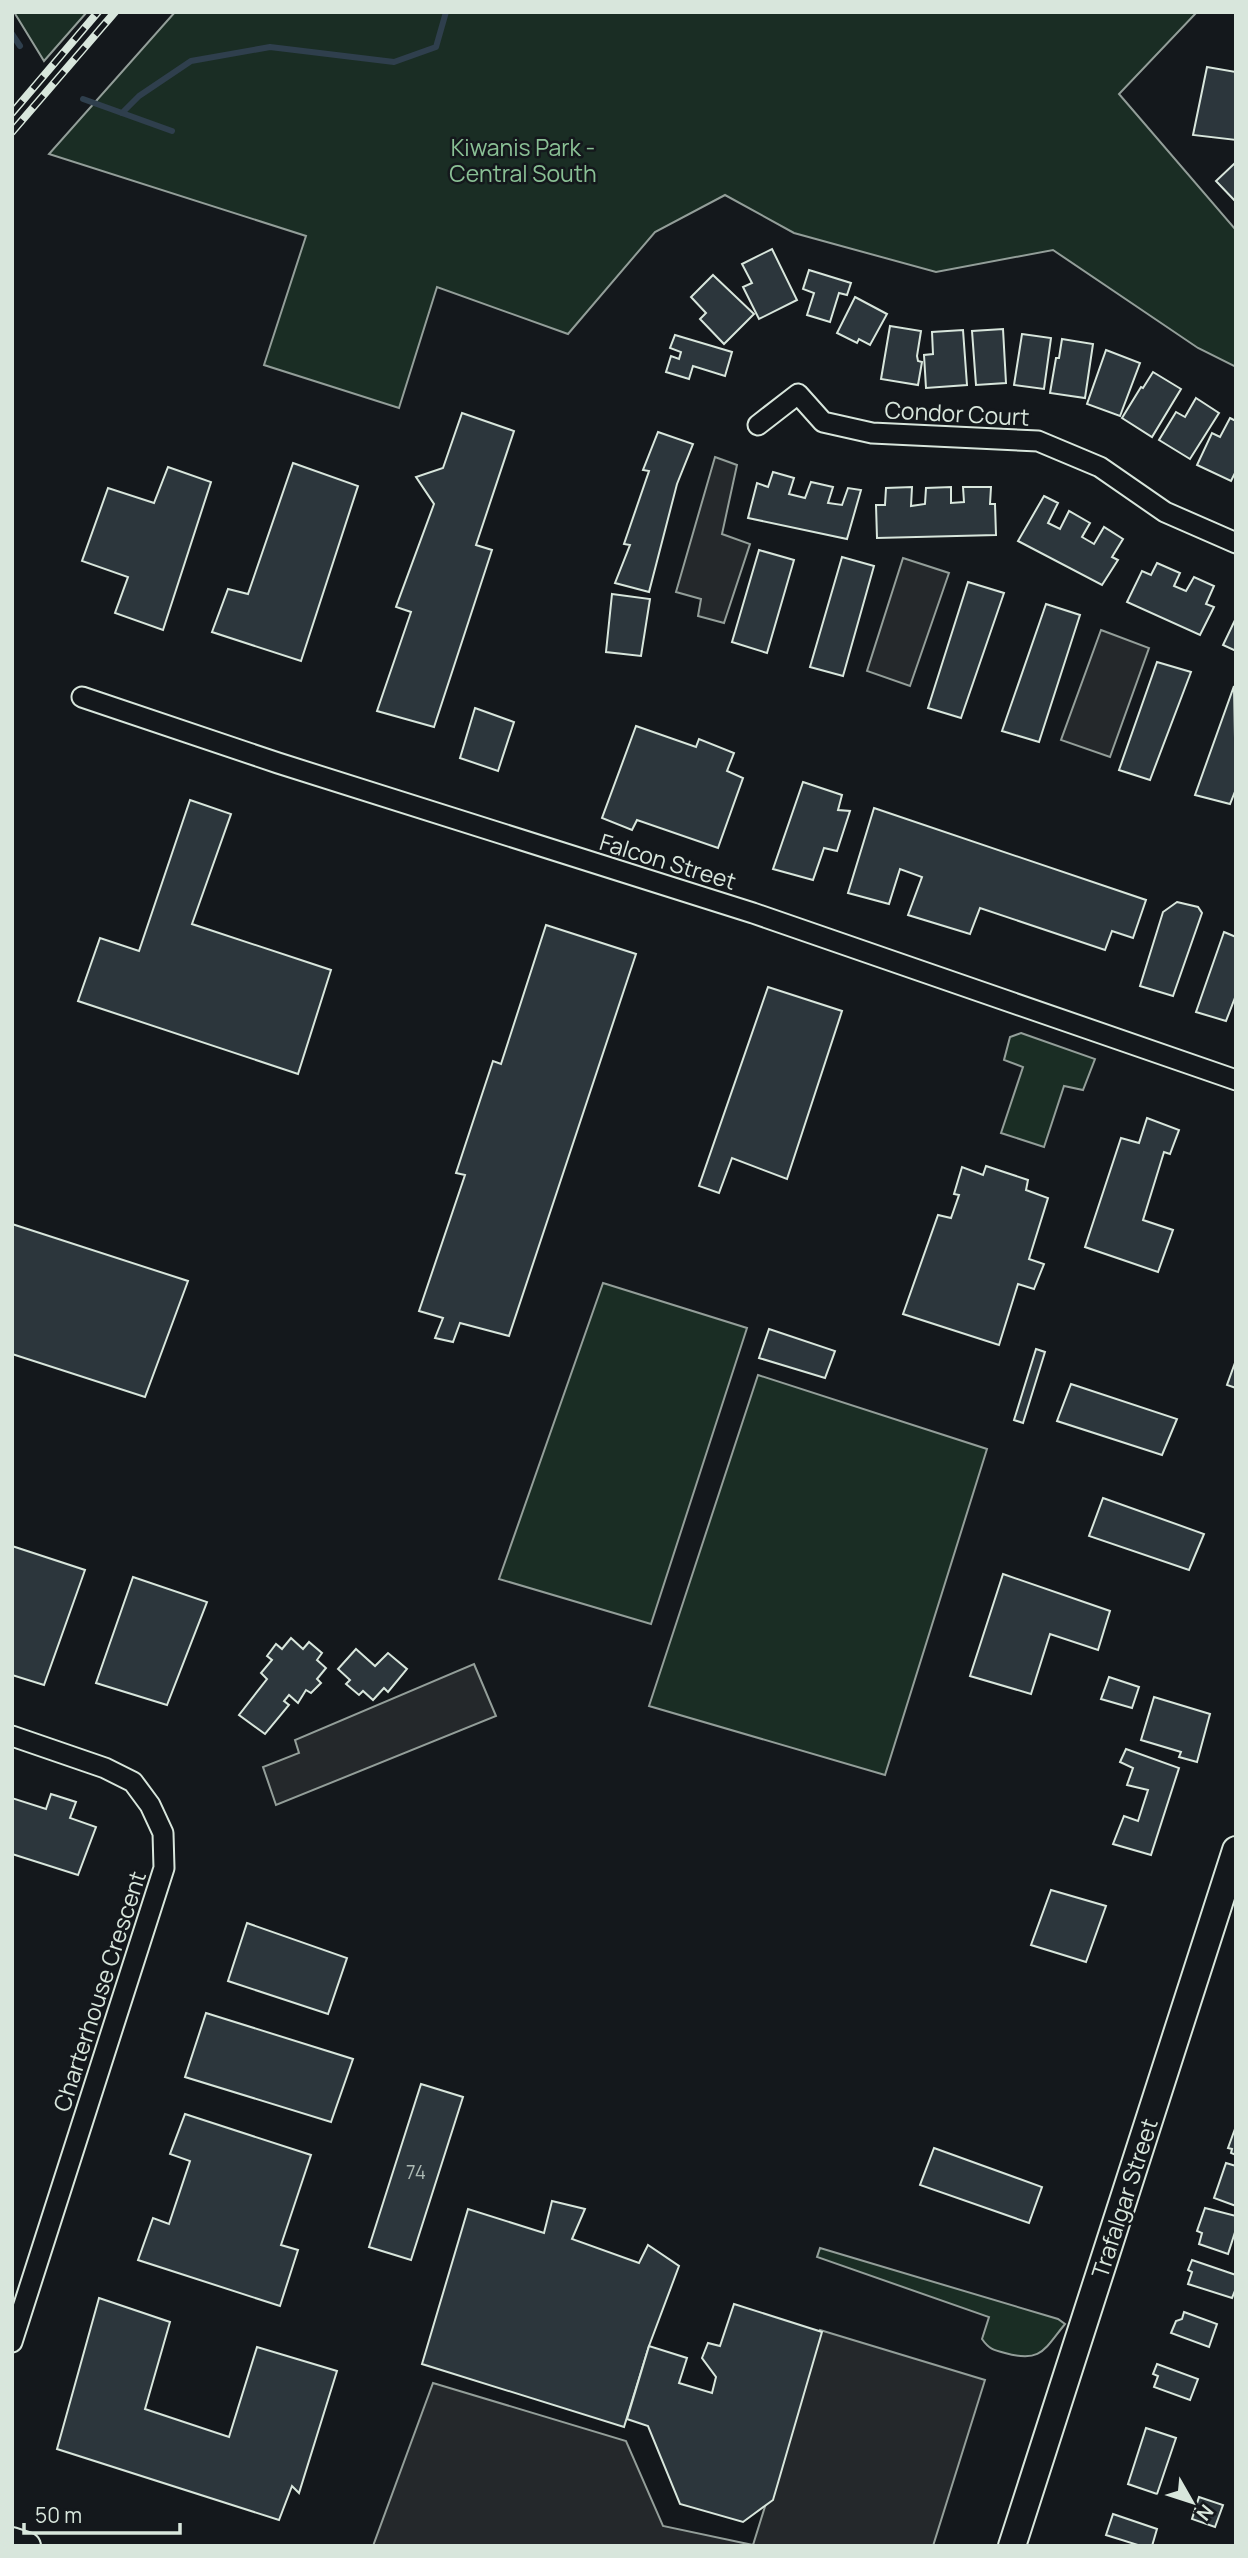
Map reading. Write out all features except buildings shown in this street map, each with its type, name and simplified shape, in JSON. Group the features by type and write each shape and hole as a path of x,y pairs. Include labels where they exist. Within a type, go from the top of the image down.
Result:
{"main road":[{"name":"Trafalgar Street","path":"1012,2546 1236,1850"},
{"path":"12,2541 27,2546"}],"street":[{"name":"Condor Court","path":"758,425 798,394 823,422 872,433 1038,440 1100,467 1165,512 1236,542"},
{"name":"Falcon Street","path":"82,697 278,764 753,914 1236,1080"},
{"name":"Charterhouse Crescent","path":"12,1736 105,1768 133,1782 150,1805 163,1833 164,1868 12,2343"}],"green space":[{"path":"14,12 87,12 44,61"},
{"name":"Kiwanis Park - Central South","path":"175,12 1197,12 1119,94 1236,230 1236,367 1198,348 1053,250 936,272 794,233 725,195 655,232 568,334 437,287 399,408 264,365 306,236 49,154"},
{"path":"1021,1033 1095,1059 1083,1090 1064,1086 1044,1147 1001,1133 1023,1067 1004,1060 1010,1037"},
{"path":"603,1283 747,1328 651,1624 499,1579"},
{"path":"758,1375 987,1449 885,1775 649,1706"},
{"path":"820,2248 1058,2319 1065,2324 1041,2352 1034,2355 1017,2356 997,2351 982,2339 989,2317 817,2257"}],"shaded area":[{"path":"715,457 737,465 722,534 750,544 724,623 698,616 701,599 676,592"},
{"path":"903,558 949,573 910,686 867,671"},
{"path":"1101,630 1149,648 1110,757 1061,740"},
{"path":"474,1664 496,1716 276,1805 263,1767 299,1753 295,1740"},
{"path":"820,2330 985,2380 933,2546 373,2546 433,2383 626,2441 663,2526 753,2545"}],"waterway":[{"path":"83,99 122,113 139,96 191,61 270,47 394,62 436,47 446,12"},
{"path":"12,34 20,46"},
{"path":"122,113 172,131"}],"railway":[{"path":"12,113 98,12"},
{"path":"12,132 115,12"}]}
